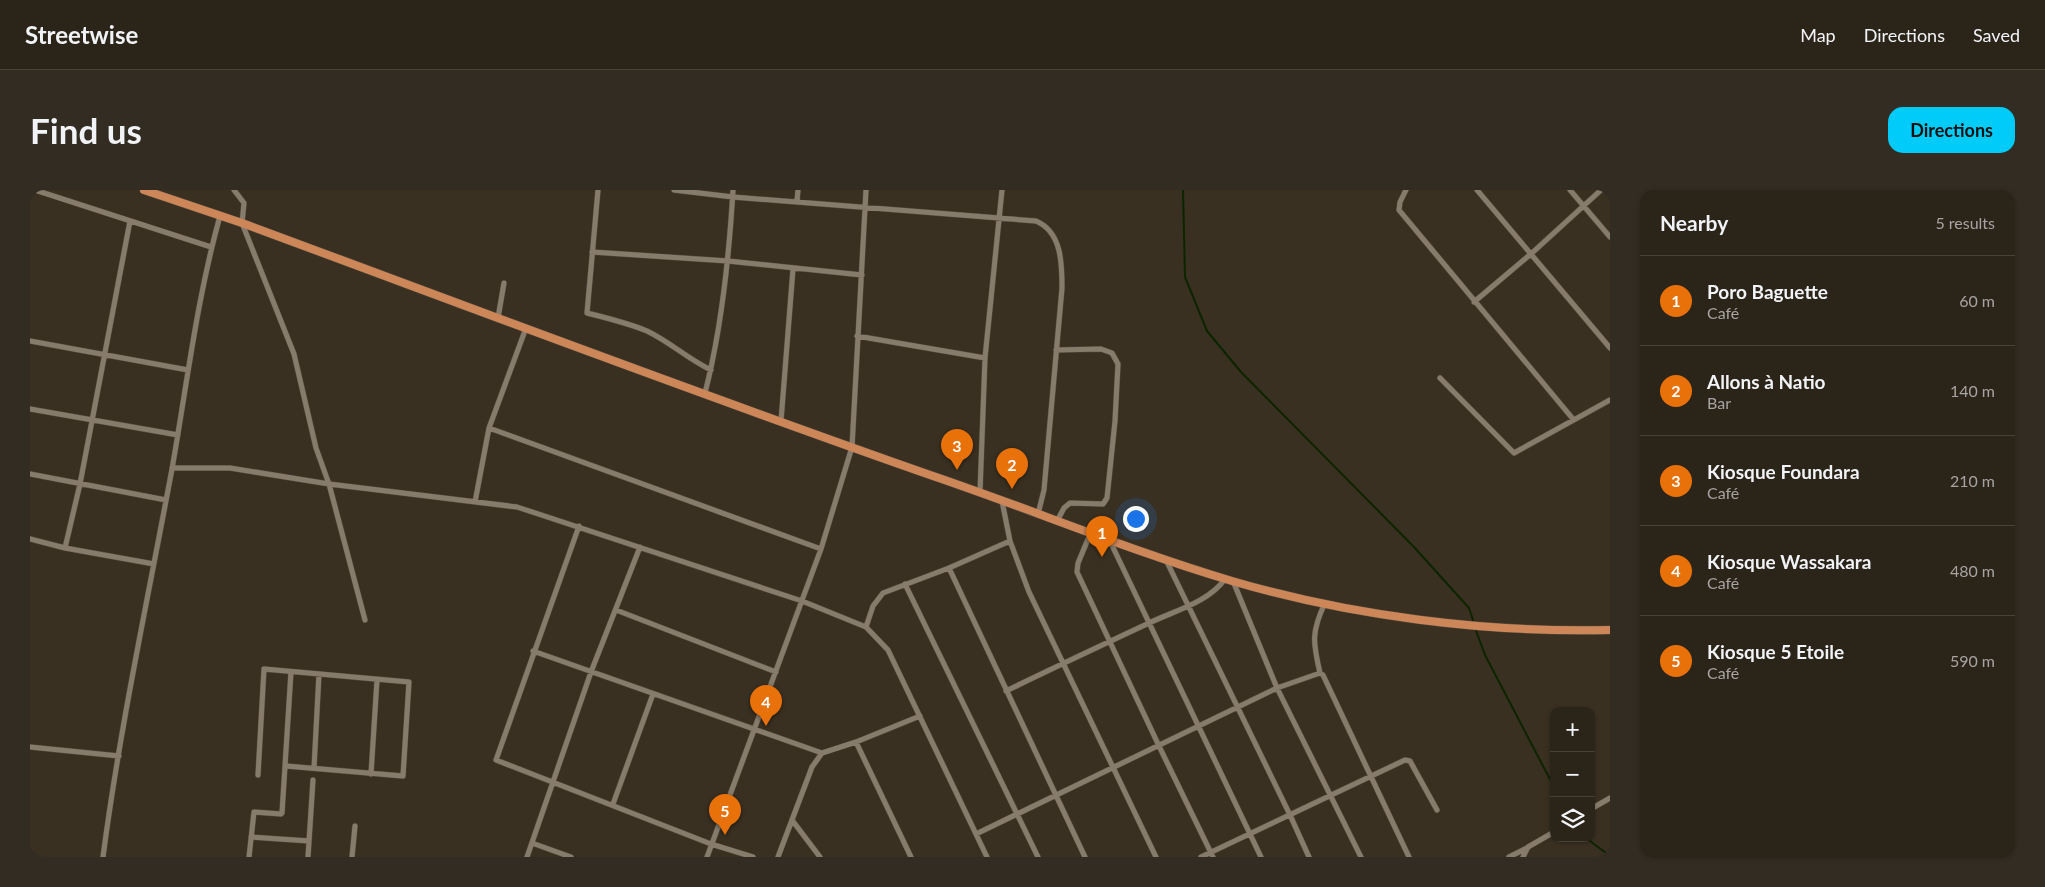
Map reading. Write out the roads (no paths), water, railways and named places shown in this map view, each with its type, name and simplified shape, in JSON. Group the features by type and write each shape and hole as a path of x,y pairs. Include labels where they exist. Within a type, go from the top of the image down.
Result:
{"main road":[{"path":"144,190 242,222 781,422 1166,560 1229,580 1325,603 1461,625 1494,628 1610,630"}],"street":[{"path":"35,190 211,247"},
{"path":"234,190 244,203 242,222 294,354 316,448 328,484 365,620"},
{"path":"598,190 587,313 647,331 711,370"},
{"path":"674,190 732,197 1036,221 1045,225 1056,242 1062,258 1062,288 1044,490 1038,514"},
{"path":"705,393 711,370 728,262 733,190"},
{"path":"797,201 798,190"},
{"path":"707,857 821,549 852,447 866,190"},
{"path":"980,492 985,358 1001,219 1002,190"},
{"path":"1406,190 1400,202 1400,210 1572,419"},
{"path":"1477,190 1532,253 1610,348"},
{"path":"1570,190 1610,237"},
{"path":"1474,302 1532,253 1601,190"},
{"path":"103,857 119,756 178,435 188,370 211,247 220,216"},
{"path":"65,548 80,484 130,221"},
{"path":"592,252 728,262 862,275"},
{"path":"781,422 793,268"},
{"path":"498,318 504,283"},
{"path":"475,502 489,428 526,328"},
{"path":"857,336 985,358"},
{"path":"30,341 188,370"},
{"path":"1056,350 1102,350 1112,353 1118,364 1115,421 1107,498 1103,504 1070,503 1064,508 1057,521"},
{"path":"1440,378 1514,453 1572,419 1610,400"},
{"path":"30,409 178,435"},
{"path":"489,428 821,549"},
{"path":"172,468 230,468 328,484 517,507 802,601 866,627 888,650 987,857"},
{"path":"30,474 166,500"},
{"path":"1002,501 1010,541 1029,592 1156,857"},
{"path":"578,526 496,760 613,804 711,844 753,857"},
{"path":"1091,532 1078,563 1077,572 1158,746 1212,855"},
{"path":"1109,539 1261,857"},
{"path":"30,540 154,564"},
{"path":"866,627 872,606 883,593 949,568 1010,541"},
{"path":"527,857 591,672 640,547"},
{"path":"1166,560 1309,857"},
{"path":"949,568 1085,857"},
{"path":"1006,692 1063,663 1188,606 1218,589 1229,580 1277,688 1361,857"},
{"path":"905,584 1038,857"},
{"path":"1325,603 1316,622 1314,647 1320,673 1323,675 1409,857"},
{"path":"616,610 776,672"},
{"path":"533,651 822,753"},
{"path":"258,775 264,669 409,682 403,776 286,766"},
{"path":"248,857 254,812 282,813 291,672"},
{"path":"976,834 1199,728 1277,688 1320,673"},
{"path":"314,768 319,674"},
{"path":"371,774 377,680"},
{"path":"613,804 653,694"},
{"path":"778,857 812,767 822,753 856,742 920,716"},
{"path":"856,742 911,857"},
{"path":"30,747 119,756"},
{"path":"1201,857 1212,855 1250,834 1405,760 1410,761 1437,810"},
{"path":"308,857 313,780"},
{"path":"1595,807 1610,798"},
{"path":"792,820 820,857"},
{"path":"352,857 355,826"},
{"path":"1509,857 1550,834"},
{"path":"251,837 309,841"},
{"path":"532,843 571,857"},
{"path":"1523,857 1528,847"}],"waterway":[{"path":"1183,190 1185,277 1207,331 1241,372 1414,547 1469,608 1474,623"},
{"path":"1475,628 1485,655 1550,779"},
{"path":"1591,842 1610,856"}],"place":[{"name":"Kiosque Foundara","path":"957,470"},
{"name":"Allons à Natio","path":"1012,489"},
{"name":"Poro Baguette","path":"1102,557"},
{"name":"Kiosque Wassakara","path":"766,726"},
{"name":"Kiosque 5 Etoile","path":"725,835"}]}
